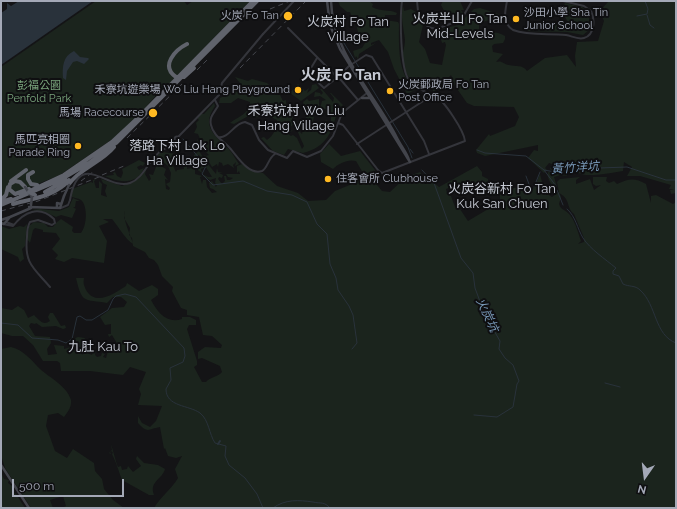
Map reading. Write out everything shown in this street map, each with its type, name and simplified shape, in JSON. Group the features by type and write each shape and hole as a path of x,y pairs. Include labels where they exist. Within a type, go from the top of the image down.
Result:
{"highway":[{"path":"1,205 31,193 74,168 112,142 141,116 162,92 253,1"},
{"path":"1,205 36,198 57,190 69,183 103,157 258,1"},
{"path":"187,44 171,58 169,66 175,76 183,77 194,68 216,43"},
{"path":"174,72 179,72 188,66"},
{"path":"162,92 171,79 170,75"},
{"path":"1,201 31,193 42,194 83,169 118,142"},
{"path":"1,201 6,195 9,183 26,170"},
{"path":"33,172 28,175 28,179 31,184 37,185"},
{"path":"25,187 20,182 15,181 10,184 11,193 16,194 50,181"}],"main road":[{"path":"329,2 330,22 349,66 367,94 389,123"},
{"path":"337,40 389,123 410,162"},
{"path":"362,98 370,98"},
{"path":"60,206 69,183"},
{"path":"25,187 31,193 32,198 29,207"},
{"path":"49,208 58,202 60,206"},
{"path":"56,204 60,206"},
{"path":"3,221 29,207 49,208 60,206"},
{"path":"1,465 29,508"}],"street":[{"path":"338,123 343,125 382,173 465,141 459,123 436,98 413,84 407,76 402,53 402,1"},
{"path":"417,1 418,11 424,23 428,27 436,29 461,20 472,1"},
{"path":"506,1 505,19 508,26 512,30 566,35 580,39 587,37 593,28 591,11 584,6 563,1"},
{"path":"60,206 67,206 74,184 84,175 96,174 119,184 130,183 140,177 152,158 178,137 215,100 219,95 225,78 293,2"},
{"path":"288,28 335,74 340,75"},
{"path":"340,75 349,66 367,55 372,56 430,150 429,155"},
{"path":"317,57 316,62 308,70 308,73 324,88 334,80 341,80"},
{"path":"316,62 322,62"},
{"path":"334,80 335,74"},
{"path":"340,75 341,80 356,99 359,100"},
{"path":"218,137 225,137 240,123 247,122 254,128 259,140 268,150 287,158 292,151 306,157 319,152 332,138 342,113 369,91"},
{"path":"357,144 407,113 431,96"},
{"path":"352,105 356,99"},
{"path":"215,100 217,107 210,120 214,132 244,164 255,170 263,170 270,159 276,154"},
{"path":"169,145 180,140 178,137"},
{"path":"225,137 225,143"},
{"path":"174,139 177,142"},
{"path":"268,150 270,159"},
{"path":"3,221 14,225 22,215 30,212 44,214 55,220 55,224 52,225 36,219 30,222 28,227 26,249 29,262 50,287"}],"green space":[{"name":"彭福公園 Penfold Park","path":"96,1 184,1 187,5 193,1 250,1 169,84 167,83 138,116 114,138 60,175 13,194 12,196 11,195 1,199 1,67"},
{"path":"338,1 369,1 373,4 372,7 375,9 397,13 396,15 385,15 385,20 398,22 399,24 400,59 405,75 415,90 407,94 394,69 388,52 379,40 371,43 371,45 376,43 359,54 358,59 356,56 355,58 353,51 362,48 367,40 360,40 355,20 357,19 353,20 350,12 347,12 340,6"},
{"path":"443,1 460,1 464,10 461,10 463,13 462,17 450,22 450,18 447,16 441,5"},
{"path":"609,1 676,1 676,193 671,194 670,190 674,189 669,189 671,185 640,176 627,176 632,167 624,162 623,171 593,175 573,172 567,174 567,176 560,175 554,177 557,187 554,187 549,180 548,172 559,174 566,168 553,171 550,169 552,164 549,163 545,168 547,170 544,173 528,158 534,150 538,151 538,145 485,156 477,153 476,150 489,134 490,136 515,126 519,117 514,107 474,106 467,103 453,83 445,81 452,77 451,75 448,78 441,78 447,84 433,93 433,89 426,89 414,83 406,73 403,59 405,40 402,18 403,6 404,11 411,9 416,12 423,25 419,42 425,49 430,63 442,65 446,45 445,42 442,43 438,30 458,25 474,9 480,8 502,15 503,19 487,20 479,25 479,29 505,36 503,43 494,44 492,46 493,52 503,54 496,62 500,61 509,65 521,67 527,71 545,58 567,55 576,67 575,56 577,42 598,41 604,21 602,10"},
{"path":"565,3 582,7 589,12 589,30 583,35 567,32 527,31 526,25 529,28 555,25 558,23 566,27 567,26 563,25 563,22 568,22 565,17 561,21 560,16"},
{"path":"235,77 248,81 252,79 267,83 269,85 266,85 264,88 267,95 272,95 270,91 273,88 274,94 280,95 283,101 286,100 286,104 288,105 285,108 287,110 290,107 296,115 292,118 294,124 289,128 290,131 293,130 288,134 297,138 302,149 304,146 296,128 302,134 306,117 310,114 305,109 303,102 307,99 309,101 319,99 319,107 315,110 313,122 310,124 314,131 319,131 324,128 326,119 328,124 327,129 331,123 331,110 320,108 322,101 326,100 320,96 314,97 315,92 320,93 321,95 323,93 320,89 322,89 333,102 334,98 331,93 343,105 341,107 338,103 335,105 338,109 333,125 323,143 318,147 303,153 288,149 284,155 273,151 261,138 264,137 267,140 272,136 276,129 277,120 267,115 253,118 250,115 234,124 230,123 246,112 250,102 238,98 231,103 219,103 220,98 237,90 240,83"},
{"name":"禾寮坑遊樂場 Wo Liu Hang Playground","path":"298,84 305,91 309,88 307,93 311,90 312,85 316,84 319,88 301,101 290,93"},
{"path":"214,103 215,106 209,121 210,127 232,153 239,164 235,166 236,162 233,165 234,168 228,164 223,166 222,163 219,162 218,167 217,164 212,167 209,162 207,163 216,174 217,168 218,172 223,173 219,173 223,175 222,178 219,177 218,179 222,184 225,181 224,176 226,176 227,180 233,178 228,177 226,174 240,174 239,171 237,173 237,166 242,164 255,172 263,173 277,186 298,193 308,201 326,200 335,191 357,182 363,173 356,161 344,162 333,169 321,162 320,154 329,144 341,156 360,151 375,170 377,185 382,191 390,192 406,177 420,172 427,183 429,179 439,187 477,166 482,172 482,176 488,179 488,182 476,186 474,192 471,193 463,190 457,190 455,185 446,189 447,193 451,196 455,207 460,209 468,221 500,202 500,195 509,190 518,187 528,189 534,188 540,174 542,182 546,184 547,189 544,192 552,197 559,192 557,182 560,179 580,177 576,180 576,184 590,179 594,190 601,185 596,186 593,184 593,177 607,177 606,181 609,183 614,181 617,184 624,181 638,180 646,184 651,203 651,196 656,195 673,204 676,202 676,508 154,508 178,478 175,469 182,456 176,458 168,456 165,448 164,449 160,427 146,430 138,423 138,416 142,423 150,427 156,421 162,406 138,405 141,394 139,389 146,372 130,367 123,375 90,371 61,371 60,363 57,361 43,361 33,345 23,336 12,336 1,333 1,308 12,310 18,306 24,310 28,318 34,315 43,323 50,321 48,317 50,313 53,313 61,326 65,325 66,328 63,329 56,326 42,327 36,323 31,323 29,326 35,336 50,337 51,343 47,349 48,355 57,354 54,345 64,346 64,349 71,347 70,343 74,341 73,339 78,337 85,338 82,344 87,353 92,355 93,352 96,351 95,355 97,357 101,356 102,353 105,354 103,357 106,358 108,351 111,353 113,347 117,347 118,345 112,335 109,337 108,334 111,334 111,324 105,325 100,317 112,308 124,307 127,302 121,297 113,297 107,303 85,299 80,292 76,278 84,278 86,290 95,298 111,295 126,286 127,283 139,291 152,285 158,289 158,295 151,300 160,313 167,319 177,320 182,319 182,317 190,317 196,320 196,325 189,325 187,329 197,361 197,365 194,367 202,382 206,382 220,374 222,372 220,366 202,358 198,359 198,352 205,347 221,348 222,345 212,336 203,335 199,317 187,315 187,310 181,308 172,291 173,287 162,276 158,265 154,260 149,258 145,252 133,246 133,244 112,219 103,219 109,222 99,226 107,241 104,263 72,258 64,262 55,259 58,255 52,249 60,239 56,233 43,232 43,230 35,228 33,230 30,243 27,239 29,226 34,222 44,223 48,227 53,227 61,219 73,227 72,231 74,233 81,233 85,226 86,211 81,200 72,197 72,189 91,182 93,183 93,180 97,179 94,181 96,188 99,188 99,181 102,184 101,195 107,197 105,191 107,185 103,183 101,179 122,186 138,179 147,167 145,174 149,181 151,179 149,174 153,175 157,164 166,169 164,175 168,180 165,179 166,189 169,190 170,188 166,184 170,182 171,173 168,166 157,157 159,153 163,152 175,154 178,158 167,159 167,163 172,164 176,172 177,170 184,169 184,157 187,157 187,160 192,161 194,164 187,165 187,169 196,167 200,168 204,162 199,155 194,157 194,155 199,151 205,160 206,157 203,154 206,156 209,155 204,150 204,145 201,144 199,147 197,139 199,141 200,139 198,134 194,133 197,127 196,123 199,120 197,118 200,114 204,114","holes":["206,167 212,177 203,176 210,180 216,178 216,187 212,181 209,183 210,188 217,192 212,193 207,187 206,180 203,180 202,184 200,177 202,176 195,174 195,168 202,173 201,169","559,193 563,195 574,214 584,238 584,242 578,244 581,241 576,226 573,219 560,206 559,204 561,197","125,220 130,228 129,233"]},
{"path":"139,160 145,163 143,166 141,165 137,167 139,170 144,168 141,174 132,180 121,181 105,176 114,175 113,173 115,172 117,176 121,178 123,173 122,169"},
{"path":"73,198 80,201 76,201 75,207 73,207 76,209 72,218 61,215 56,217 45,212 31,210 40,209 59,211 69,207"},
{"path":"27,224 25,246 22,249 24,259 20,262 18,257 1,249 1,226 9,229 20,226 24,227"},
{"path":"11,347 16,348 27,356 40,369 62,386 69,395 71,404 64,417 58,413 48,415 46,426 55,451 67,458 73,449 94,463 95,471 102,479 104,489 113,500 124,508 62,508 66,506 63,496 50,500 53,508 31,508 5,468 1,455 1,349"},
{"path":"111,444 117,465 118,467 121,466 122,470 127,469 128,466 133,472 141,466 136,459 137,456 144,463 158,465 165,469 154,484 154,495 149,495 122,480 112,454 113,453 112,451 110,452 112,450"},
{"path":"1,472 4,479 9,480 8,483 12,486 12,492 16,494 25,508 1,508"}],"shaded area":[{"path":"19,1 93,1 1,65 1,13 7,9 7,3 11,6"},
{"path":"74,51 80,57 89,59 84,64 77,61 73,62 67,71 66,80 63,78 64,62 70,53"}],"waterway":[{"path":"637,16 647,14 648,9 645,1"},
{"path":"647,15 650,25 654,28"},
{"path":"330,22 335,29"},
{"path":"339,35 408,147 412,158"},
{"path":"183,139 206,166 202,174 213,185 243,181 267,191 292,195 307,202 317,224 327,234 330,264 336,278 338,290 349,306 353,315 357,343 352,349"},
{"path":"410,149 413,153"},
{"name":"黃竹洋坑","path":"477,150 485,153 526,156 544,170 555,172 569,166 599,168 627,167 666,180 676,180"},
{"name":"火炭坑","path":"422,170 434,183 461,258 473,273 475,288 485,315 500,341 499,349 505,358 513,365 519,381 517,384 513,407 497,417 474,415"},
{"path":"544,170 556,186"},
{"path":"534,187 540,172"},
{"path":"526,176 530,187"},
{"path":"557,190 563,205"},
{"path":"567,209 586,242 598,254 616,268 613,271 613,274 619,276 623,284 636,287 646,296 659,327 669,339 676,343"},
{"path":"1,323 18,325 32,338 58,340 66,343 72,339 77,317 80,316 86,320 92,320 108,310 116,296 125,294 136,297 184,348 185,356 183,362 170,368 171,380 166,389 167,395 179,405 195,410 203,416 215,443 226,446 225,456 229,465 245,478 257,494 263,508"},
{"path":"605,383 620,387"},
{"path":"273,508 282,503 297,501 322,503 326,504 330,508"},
{"path":"1,507 6,508"}],"railway":[{"path":"270,9 290,1"},
{"path":"240,68 306,1"},
{"path":"197,70 207,60"},
{"path":"127,138 182,84"},
{"path":"102,175 124,166"},
{"path":"81,181 93,172"},
{"path":"1,211 38,201 99,177"}],"place":[{"name":"火炭 Fo Tan","path":"288,16"},
{"name":"沙田小學 Sha Tin Junior School","path":"516,19"},
{"name":"禾寮坑遊樂場 Wo Liu Hang Playground","path":"298,90"},
{"name":"火炭郵政局 Fo Tan Post Office","path":"390,91"},
{"name":"馬場 Racecourse","path":"153,113"},
{"name":"馬匹亮相圈 Parade Ring","path":"78,146"},
{"name":"住客會所 Clubhouse","path":"328,179"}],"district":[{"name":"火炭半山 Fo Tan Mid-Levels","path":"460,26"},
{"name":"火炭村 Fo Tan Village","path":"348,30"},
{"name":"火炭 Fo Tan","path":"341,75"},
{"name":"禾寮坑村 Wo Liu Hang Village","path":"296,118"},
{"name":"落路下村 Lok Lo Ha Village","path":"177,154"},
{"name":"火炭谷新村 Fo Tan Kuk San Chuen","path":"502,196"},
{"name":"九肚 Kau To","path":"103,347"}]}
